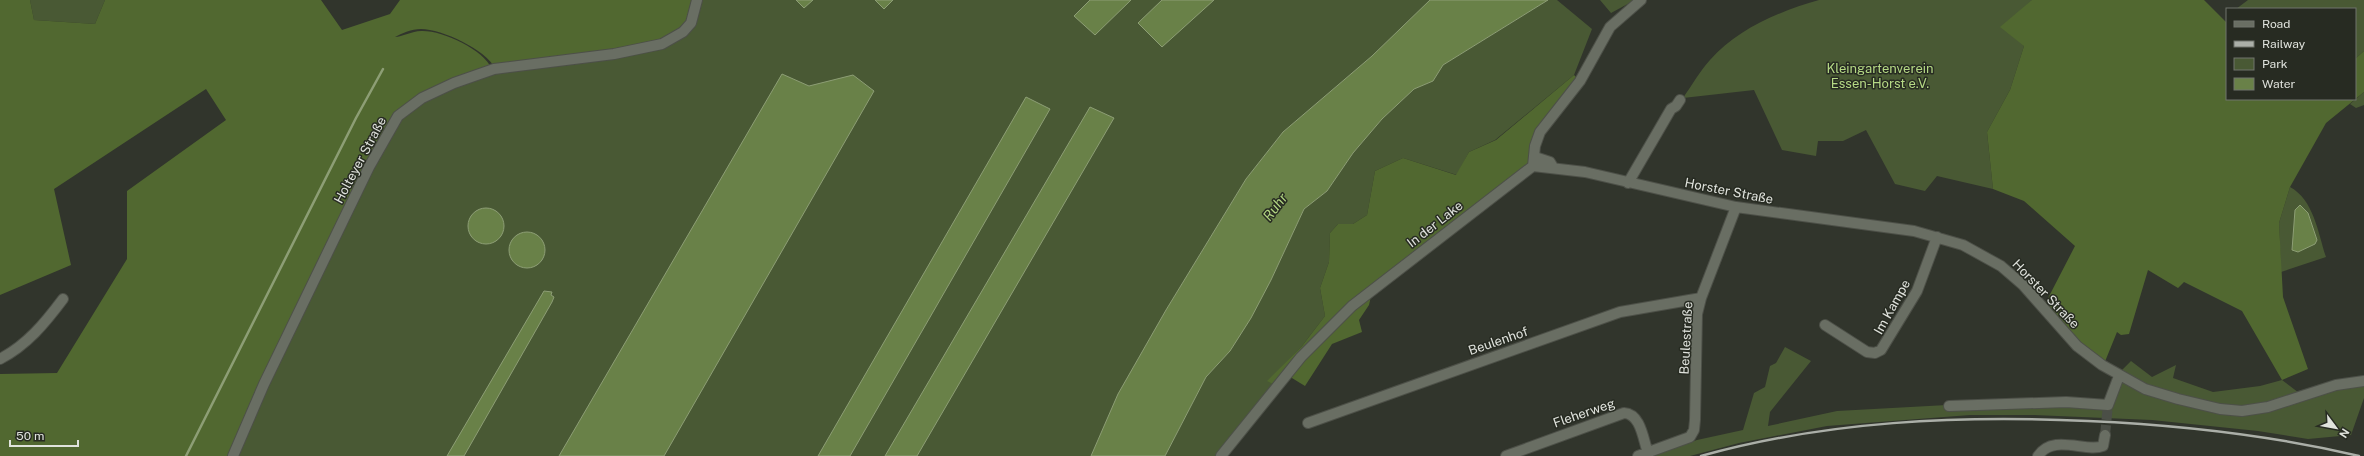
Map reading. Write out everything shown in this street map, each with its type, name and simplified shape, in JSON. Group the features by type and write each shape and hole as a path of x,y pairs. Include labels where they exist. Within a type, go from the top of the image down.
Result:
{"street":[{"name":"Holteyer Straße","path":"233,456 264,384 368,167 389,129 406,108 439,90 494,69 614,54 662,44 683,32 691,23 697,0"},
{"path":"1534,162 1535,146 1540,132 1580,81 1610,27 1641,0"},
{"path":"1628,183 1664,120 1680,100"},
{"name":"Horster Straße","path":"1534,162 1540,168 1553,166 1736,207 1914,231 1963,245 2001,266 2038,300 2077,346 2119,376 2156,393 2220,409 2242,411 2268,408 2336,386 2364,381"},
{"name":"In der Lake","path":"1221,456 1301,357 1352,306 1534,162"},
{"name":"Beulestraße","path":"1676,444 1690,437 1695,428 1698,314 1701,298 1736,207"},
{"name":"Im Kampe","path":"1825,325 1868,352 1875,353 1881,350 1916,291 1937,237"},
{"name":"Beulenhof","path":"1308,423 1620,312 1701,298"},
{"path":"0,359 29,340 63,300"},
{"path":"1949,406 2066,402 2108,405 2119,376"},
{"name":"Fleherweg","path":"1506,456 1624,413 1632,415 1637,420 1643,454 1676,444"},
{"path":"2038,456 2050,447 2058,445 2078,445 2098,448 2103,446 2105,435"}],"green space":[{"path":"30,0 105,0 95,24 34,20"},
{"path":"701,0 1430,0 1372,56 1283,132 1246,179 1166,310 1119,394 1091,456 236,456 368,175 401,118 424,100 478,76 663,47 679,39 684,34 691,23"},
{"path":"1548,0 1557,0 1592,29 1574,75 1495,140 1469,152 1457,175 1403,158 1375,171 1367,215 1353,224 1338,224 1330,233 1329,262 1320,288 1325,316 1302,346 1268,381 1276,386 1220,456 1165,456 1206,377 1230,351 1271,280 1304,209 1327,191 1353,153 1382,119 1414,89 1433,81 1443,65"},
{"path":"1600,0 1635,0 1611,13"},
{"name":"Kleingartenverein Essen-Horst e.V.","path":"1819,0 2032,0 2022,42 2024,46 2010,90 1987,132 1993,189 1937,176 1925,191 1895,184 1866,130 1843,141 1818,141 1816,156 1782,150 1754,90 1683,98 1706,64 1733,39 1760,22 1804,4"},
{"path":"2248,0 2364,0 2364,51 2356,58 2356,8 2237,8"},
{"path":"2364,92 2364,105 2356,108 2350,104"},
{"path":"2290,187 2305,200 2310,209 2326,257 2281,272 2279,223"},
{"path":"1785,347 1811,361 1770,412 1768,426 1837,411 1947,405 2108,405 2117,375 2131,361 2152,377 2176,365 2173,378 2213,392 2260,386 2282,380 2303,396 2364,382 2364,398 2351,435 2308,439 2258,431 2152,420 2034,415 1970,415 1827,426 1739,443 1690,456 1650,456 1697,440 1743,430 1754,393 1765,387 1770,366 1776,363"}],"shaded area":[{"path":"0,0 30,0 34,20 95,24 105,0 321,0 342,30 390,14 400,0 694,0 688,22 662,42 495,68 483,54 462,42 451,37 440,33 430,30 417,29 395,37 421,31 450,37 480,54 492,69 397,114 230,456 0,456 0,374 57,373 127,259 127,191 226,120 206,89 54,189 71,265 0,295"},
{"path":"2032,0 2204,0 2226,22 2226,100 2354,100 2326,123 2290,187 2279,223 2283,297 2308,369 2282,380 2242,311 2184,282 2178,288 2148,270 2129,334 2121,335 2117,332 2104,364 2102,365 2044,306 2075,246 2024,201 1993,189 1987,132 2010,90 2024,46 2000,27"},
{"path":"2364,51 2364,92 2356,99 2356,58"},
{"path":"1574,75 1579,80 1538,131 1532,165 1372,292 1369,305 1359,320 1362,332 1332,344 1305,386 1287,375 1276,386 1267,381 1302,346 1325,316 1320,288 1329,262 1330,233 1338,224 1353,224 1367,215 1375,171 1403,158 1456,175 1469,152 1496,140"}],"water":[{"path":"796,0 813,0 804,8"},
{"path":"875,0 893,0 884,9"},
{"path":"1090,0 1131,0 1095,35 1074,16"},
{"path":"1162,0 1214,0 1162,47 1138,23"},
{"name":"Ruhr","path":"1430,0 1548,0 1443,65 1433,81 1414,89 1382,119 1353,153 1327,191 1304,209 1271,280 1251,318 1230,351 1206,377 1165,456 1091,456 1118,394 1166,310 1246,179 1283,132 1372,56"},
{"path":"782,74 809,86 853,75 874,91 664,456 559,456"},
{"path":"1026,97 1050,109 850,456 818,456"},
{"path":"1090,107 1114,118 917,456 885,456"},
{"path":"2300,205 2308,213 2317,240 2315,244 2298,252 2292,250 2295,210"},
{"path":"486,208 496,211 501,216 504,226 501,236 496,241 486,244 476,241 471,236 468,226 471,216 476,211"},
{"path":"527,232 537,235 542,240 545,250 542,260 537,265 527,268 517,265 512,260 509,250 512,240 517,235"},
{"path":"544,291 552,292 551,295 554,297 552,302 464,456 447,456"}],"waterway":[{"path":"186,456 356,118 383,69"}],"tunnel":[{"path":"2105,435 2108,405"}],"railway":[{"path":"1701,456 1748,444 1845,428 1893,423 1990,419 2088,421 2190,428 2292,442 2359,456"}]}
